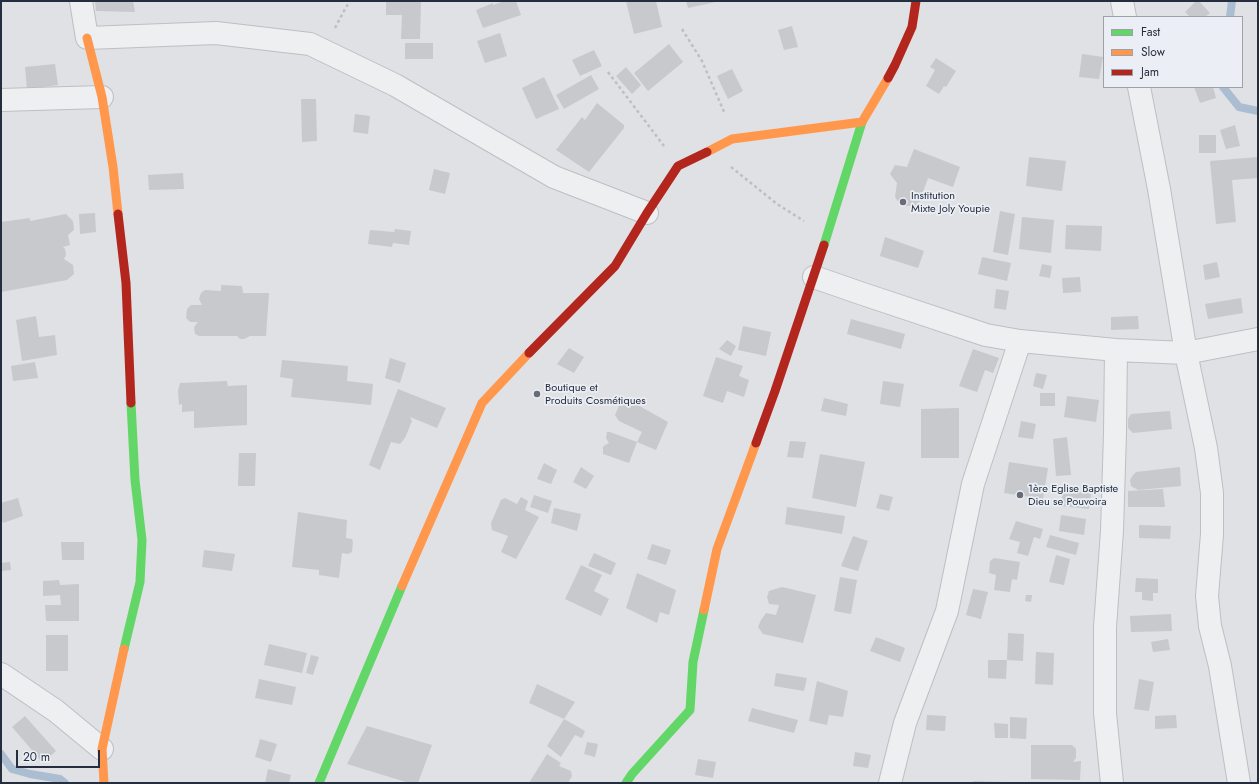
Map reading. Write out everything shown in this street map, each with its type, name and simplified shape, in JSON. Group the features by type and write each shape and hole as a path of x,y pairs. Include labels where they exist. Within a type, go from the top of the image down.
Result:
{"street":[{"path":"81,1 87,38 102,97 113,167 126,284 135,480 142,540 140,582 111,704 102,749 104,783"},
{"path":"626,783 632,774 690,710 693,662 717,549 814,276 862,122 895,65 912,27 916,1"},
{"path":"1122,1 1125,16"},
{"path":"87,38 216,33 310,44 395,85 554,177 647,213"},
{"path":"1139,88 1159,189 1186,353 1206,448 1212,493 1212,534 1208,596 1210,626 1220,666 1239,783"},
{"path":"1,100 102,97"},
{"path":"318,783 482,403 544,337 615,266 678,166 732,139 862,122"},
{"path":"814,276 986,335 1020,341 1116,350 1186,353 1258,339"},
{"path":"890,783 906,723 947,611 973,484 1020,341"},
{"path":"1112,783 1105,713 1105,627 1112,531 1116,350"},
{"path":"1,674 56,711 102,749"}],"path":[{"path":"682,29 702,61 724,110 732,139"},
{"path":"608,72 678,166"},
{"path":"710,151 777,204 826,236"}],"building":[{"path":"95,1 133,1 135,12 96,11"},
{"path":"386,1 421,1 420,39 401,39 402,15 386,15"},
{"path":"504,1 516,1 521,15 483,28 476,10 493,3 493,5"},
{"path":"626,1 656,1 662,27 634,34"},
{"path":"686,1 716,1 716,2 688,8"},
{"path":"1196,1 1199,1 1210,13 1206,16 1189,16 1185,12"},
{"path":"792,26 798,47 784,50 778,30"},
{"path":"500,33 507,56 485,63 477,41"},
{"path":"405,43 433,43 433,59 405,59"},
{"path":"669,44 683,62 648,91 634,73"},
{"path":"594,50 602,66 580,76 572,60"},
{"path":"1082,54 1103,57 1099,79 1079,77"},
{"path":"936,58 956,71 946,87 944,86 939,94 926,86 935,70 930,67"},
{"path":"55,64 58,85 27,89 25,67"},
{"path":"626,67 641,85 632,94 616,76"},
{"path":"732,69 743,91 728,99 717,76"},
{"path":"591,75 599,89 564,109 556,95"},
{"path":"544,77 559,109 536,119 522,88"},
{"path":"1194,88 1213,88 1216,98 1200,103"},
{"path":"301,99 316,99 317,141 302,142"},
{"path":"597,103 624,125 624,128 589,172 556,150 582,117 585,120"},
{"path":"355,114 370,116 368,134 353,132"},
{"path":"1235,125 1240,146 1226,149 1220,130"},
{"path":"1199,135 1216,135 1216,153 1199,153"},
{"path":"914,149 960,167 953,187 928,178 918,206 901,206 895,197 897,183 890,174 895,165 907,167"},
{"path":"1029,157 1066,161 1062,191 1026,186"},
{"path":"1258,157 1258,178 1232,180 1236,222 1216,224 1210,161"},
{"path":"434,169 450,173 445,194 429,190"},
{"path":"183,173 184,189 149,190 148,175"},
{"path":"1000,211 1015,214 1008,255 993,252"},
{"path":"95,213 96,232 80,234 79,214"},
{"path":"66,214 73,221 74,230 68,235 70,245 63,247 66,255 64,259 73,265 74,274 67,280 1,292 1,222 30,218 30,221"},
{"path":"1022,217 1054,220 1051,253 1019,249"},
{"path":"1066,225 1102,226 1101,251 1065,249"},
{"path":"395,229 411,231 409,245 393,243 392,247 368,244 370,230 394,232"},
{"path":"885,237 924,251 918,268 880,256"},
{"path":"982,257 1011,263 1007,281 978,274"},
{"path":"1217,262 1220,277 1205,280 1203,265"},
{"path":"1042,264 1052,266 1050,278 1039,276"},
{"path":"1080,277 1081,292 1063,293 1062,278"},
{"path":"221,285 242,286 243,293 269,293 266,336 250,336 240,339 237,336 199,336 195,334 194,327 198,322 190,322 186,318 187,309 191,305 202,305 199,299 201,293 205,290 221,291"},
{"path":"996,289 1009,291 1006,310 994,308"},
{"path":"1241,298 1243,313 1208,319 1205,304"},
{"path":"36,316 39,337 55,335 57,355 22,361 16,320"},
{"path":"1138,316 1139,329 1111,330 1111,317"},
{"path":"851,319 905,334 901,349 847,334"},
{"path":"743,326 771,332 766,356 738,350"},
{"path":"727,340 736,346 731,356 719,349"},
{"path":"569,348 584,357 574,373 557,364"},
{"path":"973,349 999,358 993,373 985,370 977,392 959,386"},
{"path":"716,357 743,366 739,376 749,380 744,397 727,391 723,403 703,396"},
{"path":"390,358 406,363 400,383 385,378"},
{"path":"282,360 348,366 347,381 373,384 371,405 291,397 293,379 280,377"},
{"path":"35,362 38,378 13,381 11,366"},
{"path":"1036,373 1047,375 1043,389 1033,386"},
{"path":"227,381 228,386 247,385 247,425 194,428 194,411 182,412 182,404 179,405 178,391 180,383"},
{"path":"883,381 904,384 900,407 880,404"},
{"path":"398,389 446,408 437,428 410,417 412,421 405,438 400,444 391,442 380,470 369,465"},
{"path":"1040,393 1055,393 1055,406 1040,406"},
{"path":"1067,396 1099,400 1096,422 1064,417"},
{"path":"824,398 848,404 846,416 821,411"},
{"path":"627,399 668,422 656,450 637,442 642,432 619,421 615,415 621,401"},
{"path":"959,408 959,458 921,458 921,409"},
{"path":"1170,411 1172,429 1133,433 1128,428 1128,419 1131,414"},
{"path":"1021,421 1036,424 1033,439 1018,437"},
{"path":"607,432 637,442 629,463 603,454 603,447 609,443 606,438"},
{"path":"1067,437 1071,475 1056,476 1053,439"},
{"path":"790,441 806,442 803,458 787,457"},
{"path":"239,453 256,453 255,486 238,486"},
{"path":"820,454 865,462 856,507 812,498"},
{"path":"1009,462 1048,468 1043,499 1004,493"},
{"path":"544,463 557,470 551,484 537,479"},
{"path":"581,467 594,476 586,489 573,482"},
{"path":"1180,467 1181,486 1138,490 1131,486 1130,480 1136,472"},
{"path":"1163,489 1165,507 1128,507 1128,491"},
{"path":"1063,491 1091,493 1089,509 1061,506"},
{"path":"880,494 893,497 889,511 876,508"},
{"path":"534,495 552,501 548,513 530,507"},
{"path":"521,497 528,501 525,510 539,517 516,559 501,552 508,536 492,530 491,523 501,500 505,498 517,504"},
{"path":"18,498 23,516 3,523 1,517 1,503"},
{"path":"787,507 845,516 842,534 785,524"},
{"path":"554,508 581,514 577,531 551,523"},
{"path":"298,512 347,520 346,538 352,539 352,552 348,554 342,553 339,578 319,575 319,570 292,567"},
{"path":"1061,515 1086,519 1084,535 1059,531"},
{"path":"1016,521 1043,529 1040,539 1034,537 1028,556 1017,553 1020,542 1009,539"},
{"path":"1139,525 1171,526 1170,539 1139,538"},
{"path":"1050,535 1079,543 1076,555 1046,547"},
{"path":"853,536 868,541 858,571 841,566"},
{"path":"61,542 84,542 84,560 62,560"},
{"path":"652,544 671,550 666,565 647,559"},
{"path":"204,550 235,554 232,571 202,567"},
{"path":"594,553 616,563 611,575 588,566"},
{"path":"1056,555 1070,559 1064,585 1049,582"},
{"path":"994,558 1020,562 1017,580 1012,579 1010,592 994,590 996,575 989,573 990,561"},
{"path":"10,562 11,570 1,571 1,563"},
{"path":"581,565 602,575 594,591 609,599 601,616 565,599"},
{"path":"637,573 676,590 669,615 660,612 657,623 626,608"},
{"path":"840,577 857,580 851,614 834,611"},
{"path":"1136,578 1158,579 1158,593 1153,593 1153,601 1142,600 1142,592 1135,592"},
{"path":"59,580 60,585 79,584 79,621 46,621 45,605 61,605 60,595 43,596 43,581"},
{"path":"782,587 816,595 803,643 763,634 758,627 766,613 776,615 779,605 769,604 767,597 769,591"},
{"path":"973,589 988,592 981,619 966,615"},
{"path":"1026,595 1032,595 1031,602 1025,601"},
{"path":"1171,614 1172,631 1131,632 1130,616"},
{"path":"1008,633 1024,634 1023,661 1007,660"},
{"path":"46,635 68,635 68,671 46,671"},
{"path":"876,637 905,648 900,662 870,651"},
{"path":"1168,639 1170,650 1153,652 1151,642"},
{"path":"269,644 307,653 302,673 264,665"},
{"path":"1036,652 1054,653 1053,685 1035,684"},
{"path":"311,655 319,657 313,675 306,673"},
{"path":"988,660 1007,660 1006,679 988,678"},
{"path":"776,673 807,678 804,691 774,686"},
{"path":"259,679 296,687 292,705 255,698"},
{"path":"1139,679 1154,682 1149,711 1134,709"},
{"path":"817,681 848,691 843,717 829,715 827,725 809,721"},
{"path":"537,684 575,702 564,719 529,703"},
{"path":"752,708 798,720 794,733 748,721"},
{"path":"927,715 946,716 945,731 926,730"},
{"path":"1176,715 1177,728 1155,729 1155,716"},
{"path":"25,716 56,751 43,763 12,727"},
{"path":"1010,717 1027,718 1026,739 1010,738"},
{"path":"564,719 585,731 582,738 575,735 561,757 547,746"},
{"path":"994,723 1008,724 1008,738 995,738"},
{"path":"367,726 432,745 418,783 409,783 347,764"},
{"path":"260,739 277,744 271,762 255,757"},
{"path":"587,742 598,744 595,757 584,754"},
{"path":"1031,745 1072,745 1076,749 1076,758 1073,762 1081,761 1080,780 1031,779"},
{"path":"855,752 871,755 868,768 853,766"},
{"path":"547,754 561,763 559,766 571,771 572,776 568,783 529,783"},
{"path":"698,759 716,762 713,778 695,775"},
{"path":"268,769 291,775 289,783 265,783"},
{"path":"973,781 1006,782 1006,783 973,783"}],"waterway":[{"path":"1230,16 1232,1"},
{"path":"1224,88 1239,107 1258,111"},
{"path":"1,754 12,769 30,774 60,779 65,783"}],"traffic: fast":[{"path":"824,245 862,122"},
{"path":"124,649 140,582 142,540 135,480 131,403"},
{"path":"319,783 402,586"},
{"path":"626,783 632,774 690,710 693,662 704,610"}],"traffic: slow":[{"path":"87,38 102,97 113,167 118,214"},
{"path":"707,152 732,139 862,122 888,78"},
{"path":"402,586 482,403 529,353"},
{"path":"704,610 717,549 756,443"},
{"path":"104,783 102,749 124,649"}],"traffic: jam":[{"path":"888,78 912,27 916,1"},
{"path":"529,353 615,266 678,166 707,152"},
{"path":"118,214 126,283 131,403"},
{"path":"756,443 824,245"}],"place":[{"name":"Institution Mixte Joly Youpie","path":"903,202"},
{"name":"Boutique et Produits Cosmétiques","path":"537,394"},
{"name":"1ère Eglise Baptiste Dieu se Pouvoira","path":"1020,495"}]}
